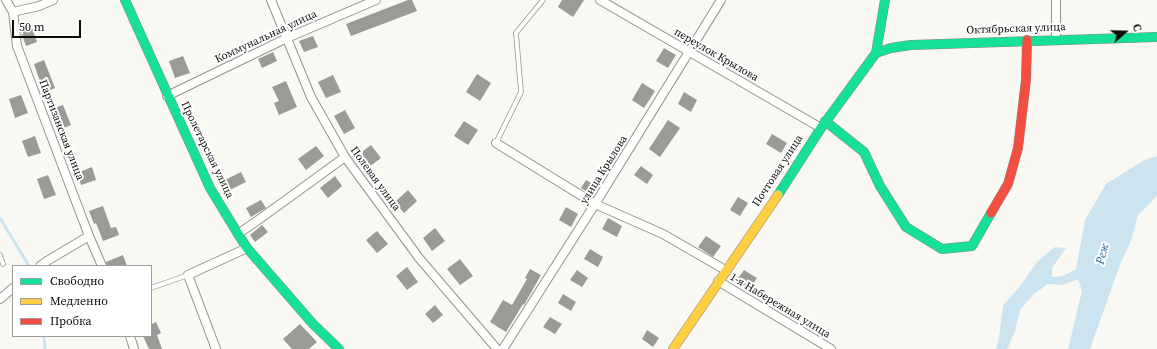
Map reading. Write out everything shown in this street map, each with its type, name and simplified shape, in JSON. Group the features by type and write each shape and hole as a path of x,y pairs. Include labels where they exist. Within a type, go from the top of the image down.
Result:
{"street":[{"name":"Партизанская улица","path":"6,0 13,12 17,46 89,236 102,265"},
{"path":"13,12 39,6 53,0"},
{"name":"Пролетарская улица","path":"125,0 210,188 238,234 247,248 313,324 339,349"},
{"name":"Полевая улица","path":"271,0 311,97 345,157 419,258 497,349"},
{"name":"Коммунальная улица","path":"168,96 287,38 376,0"},
{"name":"переулок Крылова","path":"600,0 689,52 823,124"},
{"name":"улица Крылова","path":"503,349 595,204 721,0"},
{"name":"Почтовая улица","path":"672,349 774,201 823,124 876,53 885,0"},
{"path":"1056,0 1056,40"},
{"name":"Октябрьская улица","path":"876,53 891,48 911,46 1027,40 1157,37"},
{"path":"823,124 864,152 880,186 906,227 942,249 972,246 1008,184 1018,148 1026,80 1027,40"},
{"path":"496,143 595,204 664,234 726,271"},
{"path":"238,234 345,157"},
{"path":"41,265 47,260 89,236"},
{"path":"216,349 188,275 247,248"},
{"name":"1-я Набережная улица","path":"718,282 831,349"},
{"path":"0,300 12,289"},
{"path":"130,337 134,349"}],"lane":[{"path":"496,143 521,92 516,33 543,0"},
{"path":"0,255 3,264"},
{"path":"152,288 188,275"}],"water":[{"name":"Реж","path":"1157,156 1157,196 1138,215 1131,241 1121,262 1090,349 1068,349 1082,291 1078,279 1063,285 1048,284 1034,294 1020,310 1015,331 1007,349 996,349 999,338 1003,305 1017,290 1038,261 1055,247 1066,248 1052,268 1052,277 1063,276 1076,269 1085,220 1106,184 1144,160"}],"building":[{"path":"408,0 412,0 417,11 351,36 346,24"},
{"path":"562,0 584,0 573,17 558,7"},
{"path":"32,28 37,42 26,46 21,32"},
{"path":"313,36 318,47 304,52 299,41"},
{"path":"664,48 676,55 668,68 656,61"},
{"path":"273,52 277,61 262,68 258,59"},
{"path":"183,56 190,73 175,78 169,61"},
{"path":"44,60 55,88 44,93 34,64"},
{"path":"477,74 491,83 480,101 466,92"},
{"path":"333,75 341,92 326,98 318,82"},
{"path":"286,81 297,107 279,115 274,103 279,101 272,87"},
{"path":"642,83 655,91 644,108 632,100"},
{"path":"684,92 697,100 691,112 678,104"},
{"path":"21,95 28,113 15,118 9,99"},
{"path":"63,105 71,125 59,130 51,109"},
{"path":"345,110 355,128 344,134 334,116"},
{"path":"668,120 680,128 660,157 649,149"},
{"path":"464,121 478,130 468,145 454,136"},
{"path":"772,134 787,143 781,153 766,144"},
{"path":"35,136 41,153 28,157 22,141"},
{"path":"371,145 381,158 369,167 359,154"},
{"path":"316,146 324,156 306,170 298,159"},
{"path":"641,166 653,175 647,184 634,175"},
{"path":"92,167 96,180 81,185 77,173"},
{"path":"241,172 246,182 226,192 221,182"},
{"path":"48,175 56,195 44,199 37,179"},
{"path":"335,176 342,186 328,198 320,188"},
{"path":"586,180 597,187 592,195 581,188"},
{"path":"408,190 417,201 404,213 395,202"},
{"path":"738,197 748,203 740,216 730,210"},
{"path":"261,200 266,208 251,217 246,208"},
{"path":"103,206 111,228 116,227 119,235 103,241 96,223 94,224 89,211"},
{"path":"566,207 578,214 571,227 559,220"},
{"path":"608,218 622,226 617,237 602,229"},
{"path":"262,225 268,232 255,242 250,235"},
{"path":"435,228 445,241 432,251 423,238"},
{"path":"377,231 388,244 377,253 366,240"},
{"path":"706,236 721,246 713,257 698,247"},
{"path":"590,249 603,257 598,267 584,259"},
{"path":"123,255 127,265 107,265 106,262"},
{"path":"460,259 473,276 460,285 447,269"},
{"path":"407,267 418,282 407,290 396,276"},
{"path":"530,269 541,275 524,305 523,304 506,332 490,322 503,300 512,305 527,279 525,278"},
{"path":"577,270 588,278 582,287 570,280"},
{"path":"744,270 757,278 749,290 736,281"},
{"path":"563,294 576,302 571,311 558,303"},
{"path":"435,305 443,315 433,323 425,314"},
{"path":"550,317 562,324 555,334 543,327"},
{"path":"156,322 161,333 157,335 162,349 149,349 143,337 152,337 152,324"},
{"path":"300,324 317,342 309,349 292,349 283,339"},
{"path":"647,330 659,338 653,347 642,339"}],"waterway":[{"path":"0,218 28,265"},
{"path":"44,337 45,349"}],"traffic: fast":[{"path":"125,0 210,188 238,234 247,248 313,324 339,349"},
{"path":"778,195 821,128 876,53 885,0"},
{"path":"876,53 891,48 911,45 1157,37"},
{"path":"825,121 864,152 880,186 906,227 942,249 972,246 991,213"}],"traffic: slow":[{"path":"673,349 778,195"}],"traffic: jam":[{"path":"991,213 1008,184 1018,148 1026,80 1027,40"}]}
